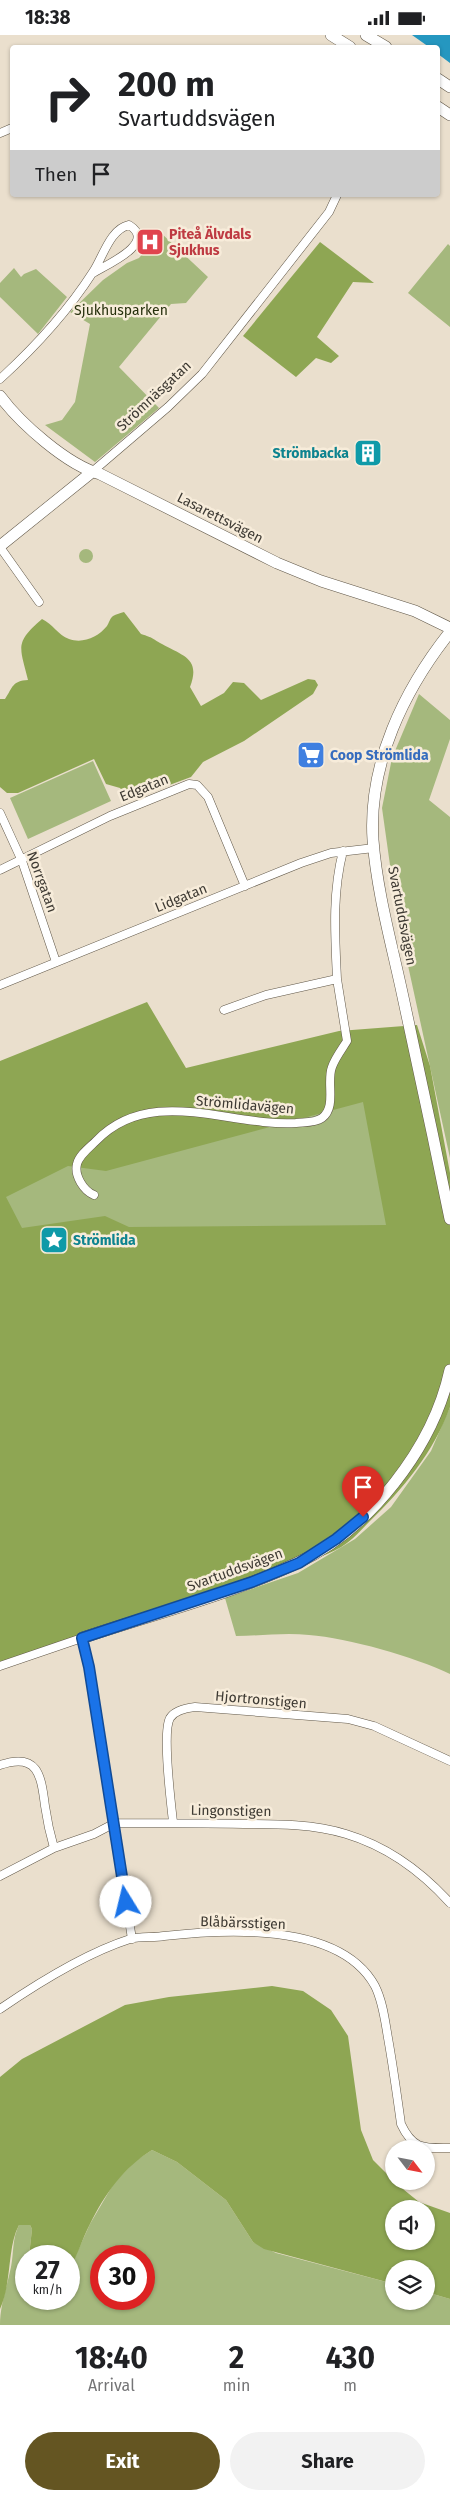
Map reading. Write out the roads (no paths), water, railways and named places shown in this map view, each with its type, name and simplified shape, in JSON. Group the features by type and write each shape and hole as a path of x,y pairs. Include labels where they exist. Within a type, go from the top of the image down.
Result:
{"street":[{"path":"331,35 347,45"},
{"path":"366,35 383,45"},
{"name":"Strömnäsgatan","path":"38,603 0,547 168,407 202,374 329,212 336,197"},
{"path":"0,379 44,335 93,273 116,234 123,226 129,225 134,228 137,234 136,243 132,250 93,273"},
{"name":"Lasarettsvägen","path":"0,396 17,418 30,429 92,472 285,567 321,581 415,611 450,630"},
{"name":"Svartuddsvägen","path":"450,630 429,658 410,689 395,722 377,783 374,813 374,847 386,919 450,1219"},
{"name":"Edgatan","path":"0,870 22,861 110,815 189,784 197,785 208,797 245,886"},
{"name":"Norrgatan","path":"0,813 22,861 56,962"},
{"name":"Lidgatan","path":"0,985 301,863 343,851 374,847"},
{"name":"Strömlidavägen","path":"94,1195 88,1192 81,1183 77,1165 80,1158 101,1136 119,1124 142,1114 160,1111 184,1111 289,1123 311,1122 322,1118 327,1110 330,1099 332,1066 347,1041 337,979 334,922 336,879 343,851"},
{"path":"224,1009 266,995 337,979"},
{"name":"Svartuddsvägen","path":"0,1665 252,1582 299,1563 336,1539 370,1511 389,1490 408,1464 440,1404 450,1370"},
{"path":"82,1638 89,1667 115,1823 132,1939"},
{"name":"Hjortronstigen","path":"173,1823 168,1782 168,1735 170,1719 177,1712 186,1708 194,1707 348,1719 374,1726 450,1761"},
{"path":"0,1765 14,1760 27,1762 36,1768 41,1777 49,1832 54,1848"},
{"name":"Lingonstigen","path":"0,1876 54,1848 94,1834 115,1823 283,1825 325,1829 347,1834 391,1854 438,1889 450,1903"},
{"name":"Blåbärsstigen","path":"0,2009 47,1979 132,1939 189,1933 283,1935 324,1945 345,1955 362,1970 374,1986 382,2005 401,2124 405,2132 411,2141 420,2147 450,2148"}],"water":[{"path":"412,35 450,35 450,63 440,56 440,45 426,45"}],"place":[{"name":"Piteå Älvdals Sjukhus","path":"150,242"},
{"name":"Strömbacka","path":"368,453"},
{"name":"Coop Strömlida","path":"311,755"},
{"name":"Strömlida","path":"54,1240"}],"park label":[{"name":"Sjukhusparken","path":"121,310"}]}
